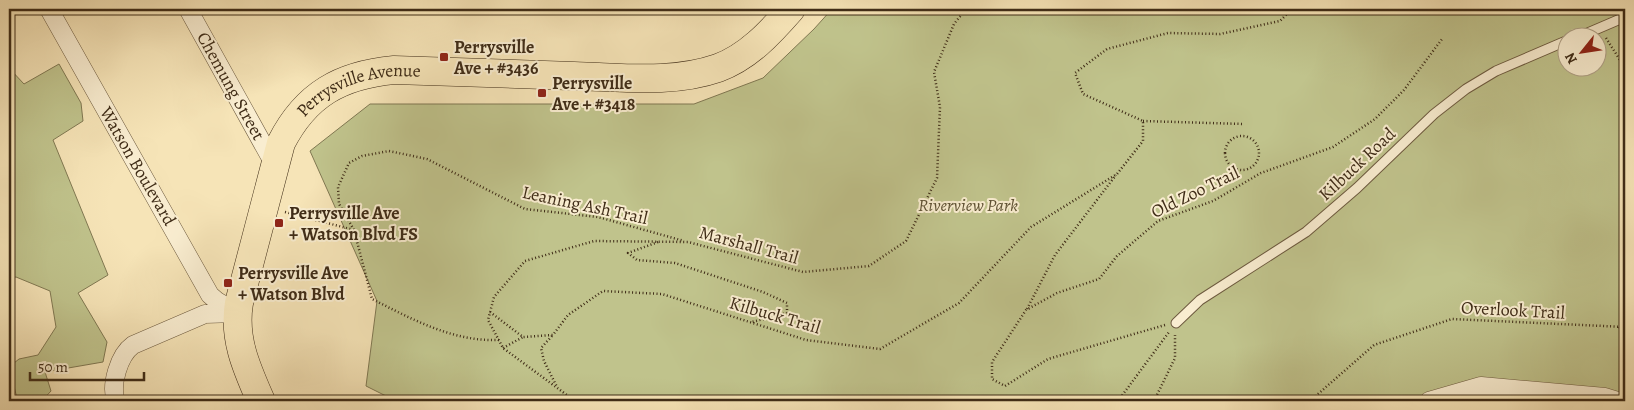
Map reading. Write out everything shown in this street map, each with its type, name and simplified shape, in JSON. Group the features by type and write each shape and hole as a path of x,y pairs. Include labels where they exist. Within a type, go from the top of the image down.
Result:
{"main road":[{"name":"Perrysville Avenue","path":"261,401 240,347 238,313 274,164 287,132 300,113 317,96 336,83 358,75 394,70 644,78 689,75 718,68 743,56 768,35 791,9"}],"street":[{"name":"Watson Boulevard","path":"49,9 210,295 238,313"},
{"name":"Chemung Street","path":"188,9 274,164"},
{"path":"116,401 113,394 114,383 126,352 133,345 205,314 238,313"},
{"path":"1429,401 1481,386 1606,397 1618,401"}],"lane":[{"path":"1600,27 1625,17"},
{"name":"Kilbuck Road","path":"1176,323 1200,300 1306,232 1357,188 1434,114 1466,89 1496,71 1556,45"}],"path":[{"name":"Marshall Trail","path":"490,312 494,297 525,261 594,241 688,242 803,272 869,266 906,241 937,178 940,107 934,72 954,24 966,9"},
{"path":"1243,124 1143,121 1083,94 1075,73 1107,49 1168,33 1220,34 1280,21 1292,9"},
{"path":"1600,27 1625,68"},
{"name":"Old Zoo Trail","path":"1176,323 1048,359 1005,386 992,379 992,362 1026,310 1057,293 1099,279 1117,256 1158,220 1213,202 1261,173 1333,147 1375,119 1404,90 1442,39"},
{"name":"Kilbuck Trail","path":"558,388 544,361 541,348 568,315 603,291 662,294 806,340 880,349 959,304 1031,228 1117,174 1143,142 1143,121"},
{"path":"1246,137 1252,140 1258,150 1256,161 1248,169 1243,170 1232,167 1225,157 1227,146 1235,138 1246,137"},
{"name":"Leaning Ash Trail","path":"499,340 479,341 425,326 372,299 354,230 339,204 338,187 350,163 362,156 389,151 427,159 525,209 598,218 688,242"},
{"path":"1026,310 1055,255 1117,174"},
{"path":"263,206 354,230"},
{"path":"660,241 628,254 637,260 675,263 763,292 787,303 787,313 750,322"},
{"path":"523,337 490,312 488,320 503,348 575,401"},
{"name":"Overlook Trail","path":"1310,401 1374,345 1452,319 1625,327"},
{"path":"1118,401 1176,323"},
{"path":"1154,401 1175,358 1176,323"},
{"path":"1619,327 1625,334"},
{"path":"503,348 523,337 553,335"}],"green space":[{"name":"Riverview Park","path":"832,9 1625,9 1625,401 396,401 366,386 377,301 310,151 370,104 694,104 763,78"},
{"path":"59,64 81,103 83,121 53,140 108,275 78,293 107,342 103,362 45,372 51,391 38,400 21,401 17,398 9,367 19,359 38,355 56,327 50,291 16,277 9,278 9,68 24,84"}],"place":[{"name":"Perrysville Ave + #3436","path":"444,57"},
{"name":"Perrysville Ave + #3418","path":"542,93"},
{"name":"Perrysville Ave + Watson Blvd FS","path":"279,223"},
{"name":"Perrysville Ave + Watson Blvd","path":"228,283"}]}
